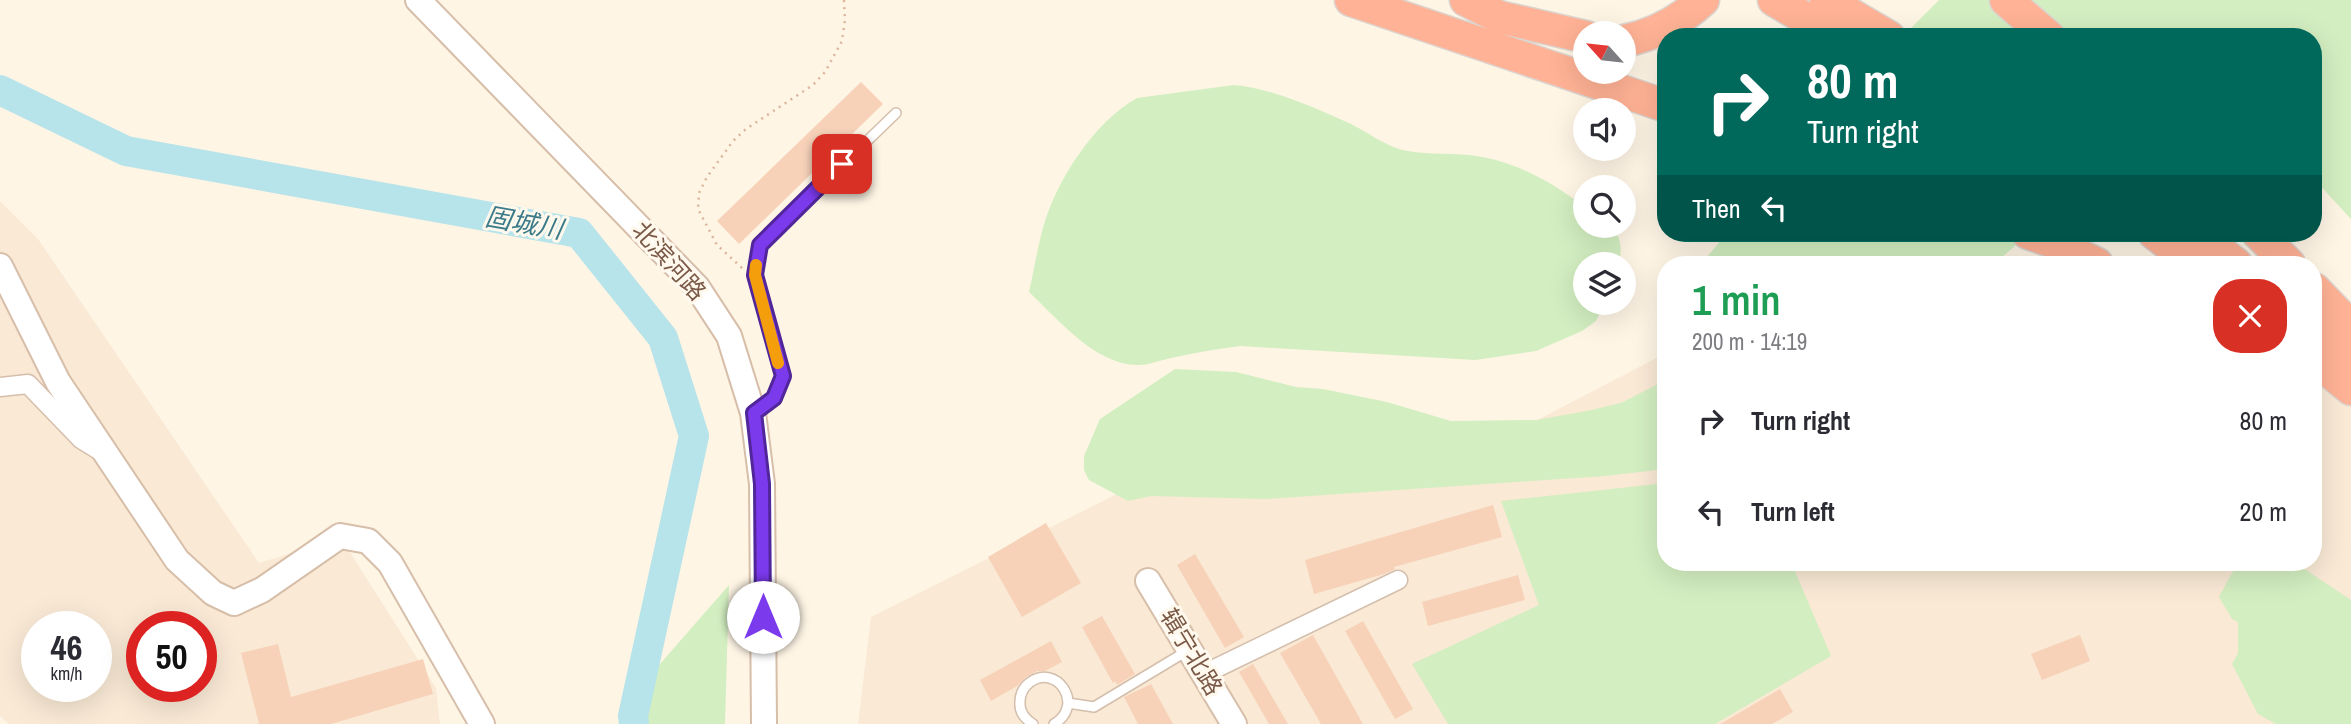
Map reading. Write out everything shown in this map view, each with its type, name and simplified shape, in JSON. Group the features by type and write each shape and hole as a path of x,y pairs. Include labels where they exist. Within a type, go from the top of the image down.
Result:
{"highway":[{"path":"1351,0 1657,103"},
{"path":"1466,0 1499,17 1573,34"},
{"path":"1664,28 1703,0"},
{"path":"1774,0 1822,28"},
{"path":"1826,0 1874,28"},
{"path":"2006,0 2039,28"},
{"path":"1636,37 1657,31"},
{"path":"2050,242 2080,256"},
{"path":"2166,242 2184,256"},
{"path":"2208,242 2226,256"},
{"path":"2267,242 2281,256"},
{"path":"2322,297 2351,327"},
{"path":"2322,331 2351,355"},
{"path":"2322,365 2351,389"},
{"path":"2322,393 2351,410"}],"street":[{"name":"北滨河路","path":"418,0 697,287 729,336 754,413 762,484 764,724"},
{"path":"0,266 58,382 177,560 213,593 234,603 261,590 340,536 368,541 390,563 482,724"},
{"path":"0,387 28,384 81,439 105,453"},
{"path":"1204,674 1398,580"},
{"name":"辑宁北路","path":"1148,581 1234,724"}],"lane":[{"path":"754,413 774,398 783,376 755,275 760,245 897,113"},
{"path":"1068,703 1094,707 1189,650"},
{"path":"1033,724 1023,715 1019,700 1031,681 1045,677 1053,679 1065,689 1068,703 1063,718 1054,724"}],"path":[{"path":"755,275 737,266 717,245 698,209 699,193 733,141 746,129 806,90 825,72 842,41 844,0"}],"shaded area":[{"path":"0,201 38,239 259,563 341,538 436,688 440,724 9,724 0,716"},
{"path":"1657,358 1657,571 2322,571 2322,382 2351,384 2351,724 858,724 871,617 1169,468 1457,462"}],"green space":[{"path":"1939,0 2351,0 2351,219 2322,188 2322,28 1911,28"},
{"path":"1234,85 1248,87 1309,106 1399,149 1469,155 1501,162 1531,173 1573,199 1573,238 1619,239 1620,252 1573,252 1573,315 1599,315 1596,321 1582,331 1536,351 1475,360 1240,346 1139,365 1108,358 1079,339 1029,292 1043,228 1067,173 1106,122 1137,98"},
{"path":"1719,242 2020,242 2003,256 1708,256"},
{"path":"1175,369 1236,372 1296,387 1323,389 1387,402 1451,421 1536,420 1587,411 1621,403 1657,385 1657,470 1605,476 1266,499 1151,496 1128,501 1089,480 1084,470 1084,456 1100,419"},
{"path":"1657,484 1657,571 1795,571 1831,656 1715,724 1448,724 1412,664 1539,605 1501,501"},
{"path":"2233,571 2308,571 2351,600 2351,724 2276,724 2258,714 2232,664 2238,653 2238,622 2232,619 2219,597"},
{"path":"729,585 725,724 630,724 632,696"}],"building":[{"path":"861,82 883,104 739,244 717,221"},
{"path":"1493,505 1502,537 1394,567 1395,569 1384,574 1314,594 1305,560"},
{"path":"1046,523 1081,583 1022,617 988,557"},
{"path":"1195,554 1244,637 1225,648 1177,565"},
{"path":"1518,575 1525,600 1428,626 1422,602"},
{"path":"1102,616 1135,674 1117,685 1115,681 1113,683 1082,627"},
{"path":"1363,621 1413,709 1395,719 1345,631"},
{"path":"1313,635 1363,724 1321,724 1280,653"},
{"path":"2080,635 2090,661 2042,680 2031,654"},
{"path":"1051,641 1062,662 1026,677 1017,686 991,701 980,680"},
{"path":"278,644 291,697 423,659 433,694 331,724 259,724 241,653"},
{"path":"1253,664 1288,724 1269,724 1239,672"},
{"path":"1151,684 1173,724 1138,724 1124,697"},
{"path":"1780,689 1793,712 1772,724 1720,724"}],"waterway":[{"name":"固城川","path":"0,90 126,151 579,233 663,338 694,436 633,716 634,724"}],"slow traffic":[{"path":"756,265 755,275 778,363"}],"route":[{"path":"763,617 762,484 754,413 774,398 783,376 755,275 760,245 842,164"}]}
